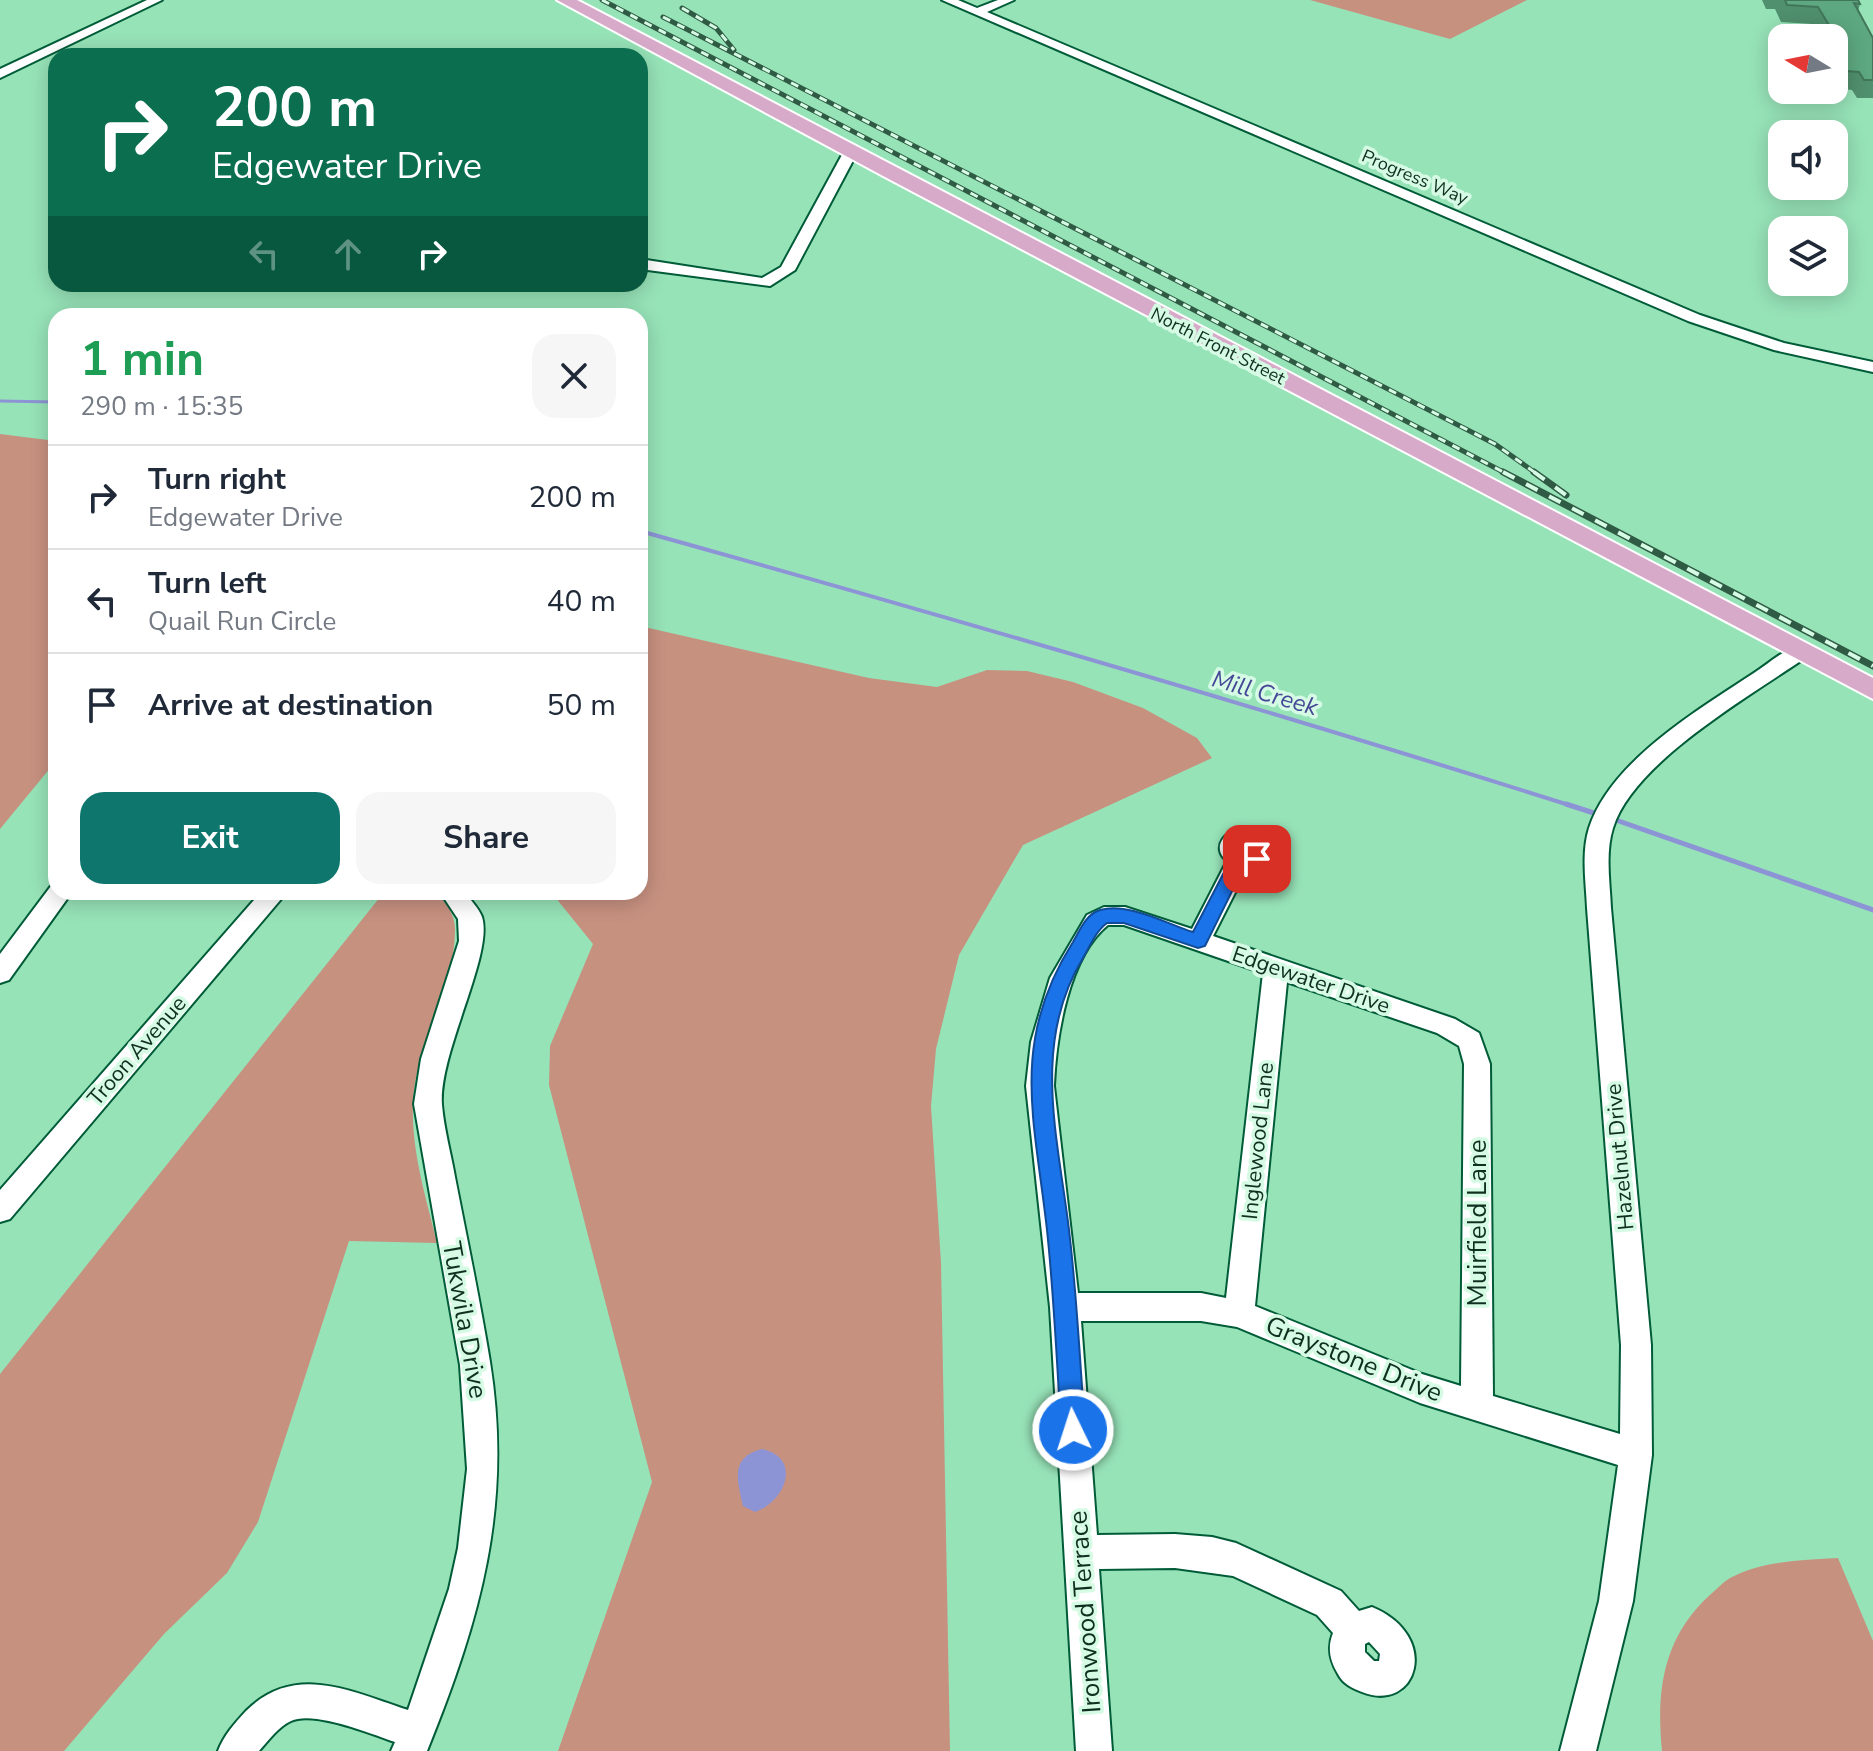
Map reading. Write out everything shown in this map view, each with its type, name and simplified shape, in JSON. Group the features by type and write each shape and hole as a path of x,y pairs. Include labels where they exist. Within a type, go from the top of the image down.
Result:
{"main road":[{"name":"North Front Street","path":"565,0 1873,690"}],"street":[{"path":"55,48 156,0"},
{"name":"Progress Way","path":"948,0 1694,318 1780,347 1873,367"},
{"path":"977,12 1008,0"},
{"path":"0,74 48,51"},
{"path":"648,265 765,283 778,276 787,270 850,153"},
{"name":"Hazelnut Drive","path":"1578,1751 1617,1609 1636,1455 1636,1345 1599,908 1598,857 1606,816 1625,784 1647,761 1801,651"},
{"path":"1198,941 1240,859"},
{"path":"0,973 54,900"},
{"name":"Troon Avenue","path":"0,1210 268,900"},
{"name":"Tukwila Drive","path":"414,1741 437,1683 466,1589 475,1548 483,1469 475,1365 428,1104 434,1059 471,941 470,918 458,900"},
{"name":"Edgewater Drive","path":"1104,916 1125,916 1446,1026 1470,1040"},
{"name":"Ironwood Terrace","path":"1094,1751 1065,1307 1040,1102 1042,1053 1049,1012 1066,969 1090,929 1104,916"},
{"name":"Inglewood Lane","path":"1239,1314 1276,968"},
{"name":"Muirfield Lane","path":"1470,1040 1477,1064 1477,1407"},
{"name":"Graystone Drive","path":"1065,1307 1201,1307 1239,1314 1395,1379 1636,1455"},
{"path":"1081,1552 1175,1551 1212,1554 1236,1560 1329,1603 1353,1630"},
{"path":"236,1751 272,1713 295,1701 320,1704 414,1741"}],"shaded area":[{"path":"1310,0 1527,0 1450,39"},
{"path":"0,434 48,440 48,771 0,829"},
{"path":"648,628 869,678 937,687 987,670 1027,671 1073,682 1143,708 1197,738 1212,758 1023,845 959,955 936,1049 931,1106 941,1263 950,1751 558,1751 652,1482 549,1085 550,1046 593,944 557,900 648,900"},
{"path":"378,900 443,900 455,924 453,952 449,974 420,1059 413,1103 417,1156 437,1243 349,1241 258,1522 227,1573 164,1634 64,1751 0,1751 0,1374"},
{"path":"1838,1558 1873,1641 1873,1751 1662,1751 1660,1707 1666,1666 1682,1628 1695,1611 1725,1581 1742,1572 1782,1562"}],"water":[{"path":"762,1449 775,1454 782,1461 786,1470 785,1480 775,1499 755,1512 743,1506 738,1471 745,1458"}],"building":[{"path":"1785,0 1858,0 1860,4 1854,3 1873,38 1873,80 1864,80 1859,72 1848,71 1848,24 1828,24 1818,7 1787,5"}],"waterway":[{"name":"Mill Creek","path":"0,401 48,402"},
{"name":"Mill Creek","path":"648,533 1107,664 1572,806"},
{"name":"Mill Creek","path":"1566,804 1600,815"},
{"name":"Mill Creek","path":"1613,819 1873,910"}],"railway":[{"path":"602,0 1507,474"},
{"path":"682,8 716,28 734,50"},
{"path":"663,17 1495,444 1537,474"},
{"path":"1503,472 1873,666"},
{"path":"1534,472 1566,495"}],"route":[{"path":"1073,1430 1058,1231 1040,1102 1042,1053 1049,1012 1066,969 1096,921 1104,916 1125,916 1198,941 1240,859 1257,859"}]}
